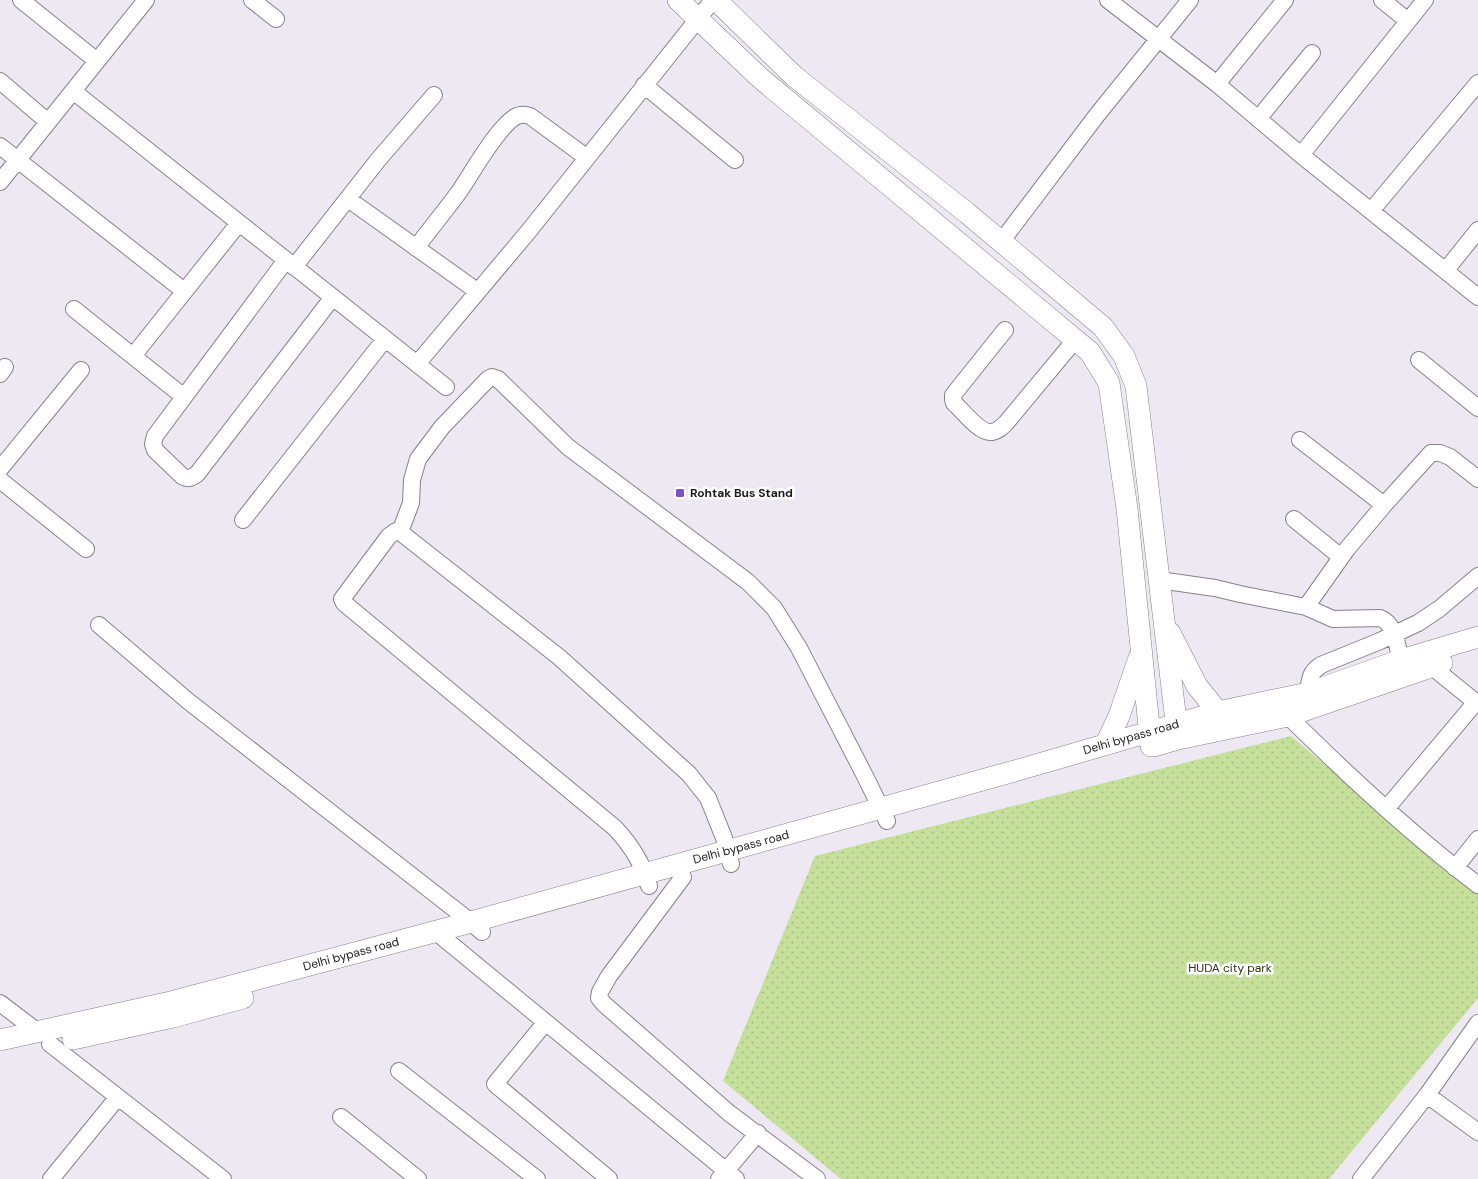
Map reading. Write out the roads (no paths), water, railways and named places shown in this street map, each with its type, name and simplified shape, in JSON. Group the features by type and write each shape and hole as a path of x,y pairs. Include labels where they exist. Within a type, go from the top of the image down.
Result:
{"main road":[{"path":"678,0 759,77 1090,352 1110,383 1127,509 1151,739"},
{"path":"714,0 794,76 1002,242 1103,328 1124,356 1136,386 1178,731"},
{"path":"1164,622 1198,686 1218,712"},
{"name":"Delhi bypass road","path":"1178,731 1218,712 1280,708 1308,692 1401,660 1478,637"},
{"path":"1106,744 1119,716 1142,651"},
{"name":"Delhi bypass road","path":"0,1055 44,1038 171,1002 477,927 1178,731 1280,708 1478,652"},
{"name":"Delhi bypass road","path":"883,814 1106,744 1151,739"},
{"name":"Delhi bypass road","path":"647,880 683,877 730,857"},
{"name":"Delhi bypass road","path":"0,1040 44,1038"}],"street":[{"path":"21,0 97,61"},
{"path":"252,0 276,19"},
{"path":"417,364 528,232 714,0"},
{"path":"1108,0 1217,84 1301,156 1478,297"},
{"path":"1002,242 1097,115 1190,0"},
{"path":"1217,84 1285,0"},
{"path":"1382,0 1408,21"},
{"path":"1301,156 1425,0"},
{"path":"0,182 97,61 137,3"},
{"path":"1258,119 1312,53"},
{"path":"0,81 48,122"},
{"path":"1371,211 1478,83"},
{"path":"644,86 734,160"},
{"path":"73,91 446,387"},
{"path":"333,297 197,474 187,479 182,476 156,450 154,444 155,436 290,264 348,199 378,160 434,95"},
{"path":"416,248 459,192 495,139 509,121 517,115 530,116 586,158"},
{"path":"0,146 184,291"},
{"path":"348,199 477,291"},
{"path":"133,356 239,223"},
{"path":"1446,270 1478,230"},
{"path":"74,309 184,397"},
{"path":"1005,330 953,395 954,403 980,429 987,432 993,432 1006,423 1076,340"},
{"path":"243,520 385,339"},
{"path":"1419,360 1478,408"},
{"path":"0,469 81,370"},
{"path":"400,532 410,503 412,480 418,459 442,427 488,380 492,377 498,379 568,447 748,582 774,608 799,648 883,814"},
{"path":"1300,440 1384,505"},
{"path":"1306,607 1341,557 1384,505 1432,453 1440,453 1450,457 1478,479"},
{"path":"0,480 86,550"},
{"path":"1294,519 1341,557"},
{"path":"647,880 630,844 615,828 344,603 342,599 389,536 396,531 400,532 559,657 689,774 708,798 730,857"},
{"path":"1308,692 1310,674 1321,665 1418,623 1432,614 1478,576"},
{"path":"1159,580 1215,588 1306,607 1333,620 1380,618 1387,622 1394,634 1401,660"},
{"path":"99,625 188,701 477,927"},
{"path":"1386,809 1477,703 1431,666"},
{"path":"1280,708 1386,809 1455,868 1478,885"},
{"path":"1455,868 1478,839"},
{"path":"683,877 609,976 600,992 599,998 729,1114 758,1133 818,1179"},
{"path":"442,936 727,1176 758,1133"},
{"path":"0,1002 214,1176"},
{"path":"545,1022 495,1084 609,1179"},
{"path":"1361,1179 1428,1095 1478,1023"},
{"path":"399,1071 535,1178"},
{"path":"1428,1095 1478,1132"},
{"path":"51,1179 118,1097"},
{"path":"341,1117 418,1179"}],"place":[{"name":"Rohtak Bus Stand","path":"680,493"}],"park label":[{"name":"HUDA city park","path":"1230,968"}]}
